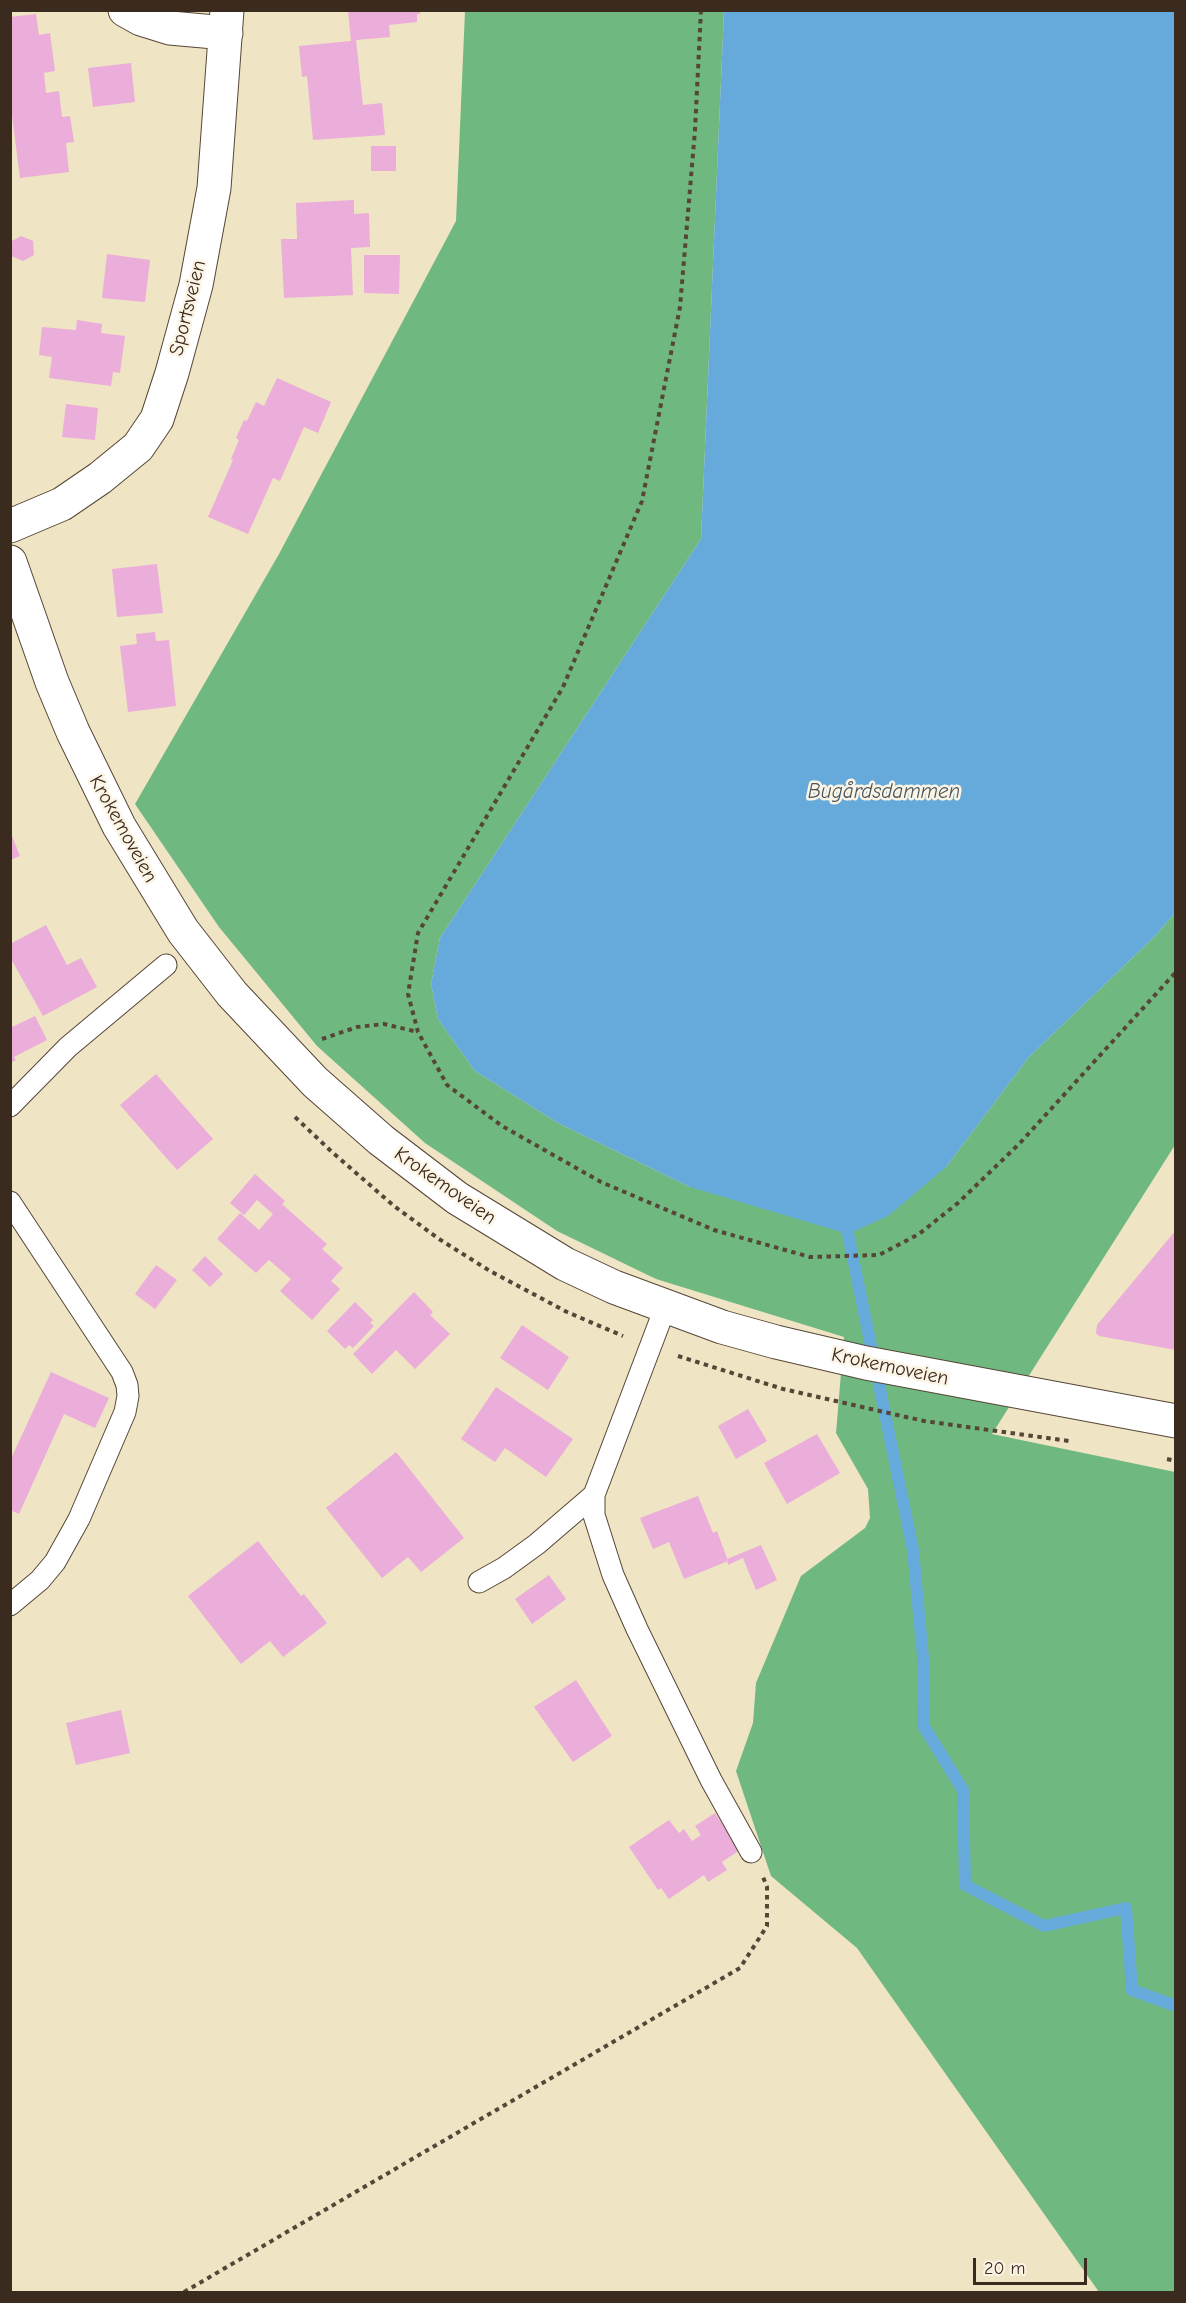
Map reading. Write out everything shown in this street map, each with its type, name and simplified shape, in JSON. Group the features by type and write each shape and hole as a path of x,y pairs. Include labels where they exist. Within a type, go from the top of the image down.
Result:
{"main road":[{"path":"125,10 141,19 170,28 227,22"},
{"name":"Sportsveien","path":"10,526 62,504 100,478 138,447 157,419 196,285 214,188 227,22"},
{"name":"Krokemoveien","path":"10,562 52,682 98,786 148,876 183,931 232,994 276,1043 381,1140 457,1198 565,1264 665,1308 776,1342 866,1363 1176,1421"}],"lane":[{"path":"10,1106 68,1047 166,964"},
{"path":"10,1202 122,1372 128,1396 125,1412 79,1519 55,1562 40,1580 10,1605"},
{"path":"665,1308 594,1494 594,1515 613,1575 673,1705 751,1852"},
{"path":"478,1582 504,1568 537,1544 594,1494"}],"path":[{"path":"701,10 695,130 680,307 642,501 563,687 418,933 408,994 418,1032 447,1085 502,1126 601,1182 714,1230 810,1257 879,1255 919,1234 958,1203 1020,1143 1176,972"},
{"path":"316,1042 357,1026 384,1024 418,1032"},
{"path":"783,1389 924,1421 1076,1442"},
{"path":"1165,1458 1176,1461"},
{"path":"184,2292 740,1968 767,1926 767,1887 751,1852"}],"green space":[{"path":"465,11 724,11 701,539 440,938 431,984 438,1019 475,1071 558,1123 690,1187 946,1167 1028,1058 1154,937 1175,913 1175,1145 992,1434 1175,1472 1175,2292 1099,2292 857,1948 771,1876 736,1771 753,1723 756,1683 801,1576 865,1528 870,1518 868,1489 836,1433 844,1337 656,1279 557,1231 425,1143 317,1046 219,927 135,804 279,554 456,221"}],"water":[{"name":"Bugårdsdammen","path":"724,11 1175,11 1175,913 1154,937 1028,1058 946,1167 888,1216 848,1234 690,1187 558,1123 475,1071 438,1019 431,984 440,938 701,539"}],"building":[{"path":"348,10 420,10 420,14 417,14 417,22 389,25 390,37 356,40 363,105 382,103 385,135 313,140 307,76 302,77 299,46 351,41"},
{"path":"36,14 39,35 50,33 55,71 44,73 46,93 59,91 62,117 70,116 74,142 66,143 69,172 20,178 10,100 10,17"},
{"path":"131,63 135,102 93,107 88,68"},
{"path":"371,146 396,146 396,171 371,171"},
{"path":"354,200 354,214 369,213 370,247 351,248 353,295 284,298 281,239 297,239 296,203"},
{"path":"21,236 33,241 34,255 23,261 11,256 10,242"},
{"path":"107,254 150,260 145,302 102,298"},
{"path":"364,255 400,255 399,294 364,293"},
{"path":"77,320 102,324 101,333 125,336 120,373 113,372 111,386 49,378 52,357 39,355 42,327 76,330"},
{"path":"277,378 331,402 318,433 304,427 280,481 273,478 248,534 208,517 233,460 231,459 239,440 236,438 244,420 247,421 256,402 264,406"},
{"path":"66,404 98,408 95,440 62,437"},
{"path":"157,564 163,613 117,617 112,569"},
{"path":"155,632 156,641 169,640 176,706 128,712 120,646 137,644 136,634"},
{"path":"10,831 20,856 10,860"},
{"path":"46,925 67,965 81,958 97,987 43,1016 10,957 10,944"},
{"path":"35,1016 47,1040 14,1057 16,1060 10,1063 10,1028"},
{"path":"156,1074 213,1139 177,1170 120,1105"},
{"path":"255,1174 285,1201 282,1204 327,1244 322,1249 343,1268 331,1281 340,1289 312,1320 280,1291 291,1279 269,1260 256,1273 217,1239 240,1213 259,1230 273,1214 257,1200 244,1215 230,1203"},
{"path":"1176,1230 1176,1350 1099,1336 1096,1333 1097,1325"},
{"path":"205,1256 223,1274 210,1287 192,1270"},
{"path":"156,1265 177,1280 155,1309 135,1294"},
{"path":"414,1292 433,1312 430,1315 450,1334 415,1369 396,1350 372,1374 353,1354"},
{"path":"355,1302 373,1320 370,1323 374,1326 353,1348 349,1345 345,1349 327,1331"},
{"path":"522,1325 569,1357 548,1390 500,1358"},
{"path":"51,1372 109,1398 95,1428 64,1414 19,1514 10,1510 10,1461"},
{"path":"496,1387 573,1439 546,1477 505,1448 495,1462 461,1439"},
{"path":"748,1409 767,1441 736,1459 718,1426"},
{"path":"817,1434 840,1473 787,1504 764,1463"},
{"path":"396,1452 464,1538 421,1572 408,1557 382,1578 326,1508"},
{"path":"698,1496 713,1533 717,1531 728,1561 684,1579 669,1542 653,1549 640,1518"},
{"path":"258,1541 301,1596 304,1594 327,1623 283,1657 270,1641 241,1664 188,1596"},
{"path":"761,1545 777,1580 756,1590 743,1558 728,1565 727,1559"},
{"path":"549,1575 566,1599 532,1624 515,1599"},
{"path":"576,1680 612,1736 573,1762 534,1707"},
{"path":"121,1710 130,1753 76,1765 66,1723"},
{"path":"715,1813 740,1850 722,1862 727,1870 708,1882 704,1875 669,1899 661,1888 658,1890 629,1847 669,1820 679,1833 684,1829 692,1841 701,1835 695,1826"}],"waterway":[{"path":"848,1234 913,1550 924,1668 923,1725 963,1790 965,1885 1044,1926 1126,1908 1132,1990 1176,2006"}]}
